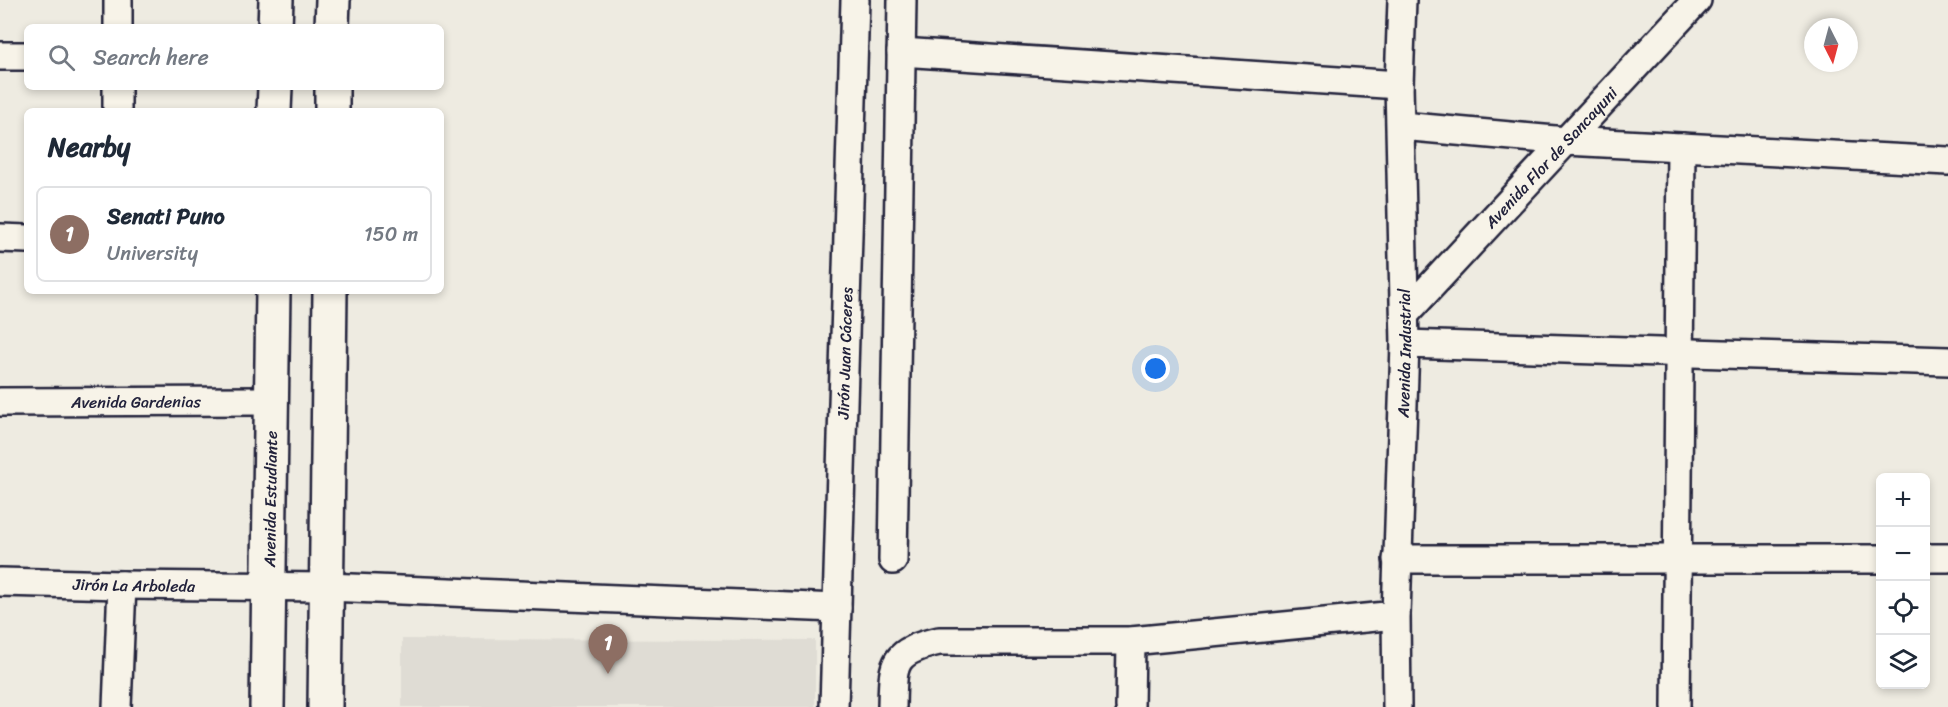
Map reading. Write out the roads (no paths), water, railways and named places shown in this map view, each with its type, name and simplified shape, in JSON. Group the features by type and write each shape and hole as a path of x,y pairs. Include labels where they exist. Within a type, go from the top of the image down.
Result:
{"street":[{"path":"118,0 118,24"},
{"path":"275,24 276,0"},
{"path":"332,24 333,0"},
{"name":"Jirón Juan Cáceres","path":"834,707 855,0"},
{"path":"893,560 902,0"},
{"name":"Avenida Industrial","path":"1397,707 1396,615 1405,344 1400,85 1402,0"},
{"name":"Avenida Flor de Sancayuni","path":"1405,314 1697,0"},
{"path":"901,52 1400,85"},
{"path":"0,56 24,56"},
{"path":"117,90 117,108"},
{"path":"274,108 275,90"},
{"path":"332,90 332,108"},
{"path":"1401,126 1566,141 1948,161"},
{"path":"1676,707 1681,147"},
{"path":"0,238 24,239"},
{"name":"Avenida Estudiante","path":"267,707 273,294"},
{"path":"325,707 330,294"},
{"path":"1405,344 1948,361"},
{"name":"Avenida Gardenias","path":"0,402 272,401"},
{"path":"1930,558 1948,558"},
{"path":"1398,559 1876,559"},
{"name":"Jirón La Arboleda","path":"0,582 268,588 327,587 837,608"},
{"path":"117,707 122,585"},
{"path":"892,707 893,671 903,654 919,646 939,641 1131,640 1396,615"},
{"path":"1130,707 1131,640"}],"place":[{"name":"Senati Puno","path":"608,674"}]}
